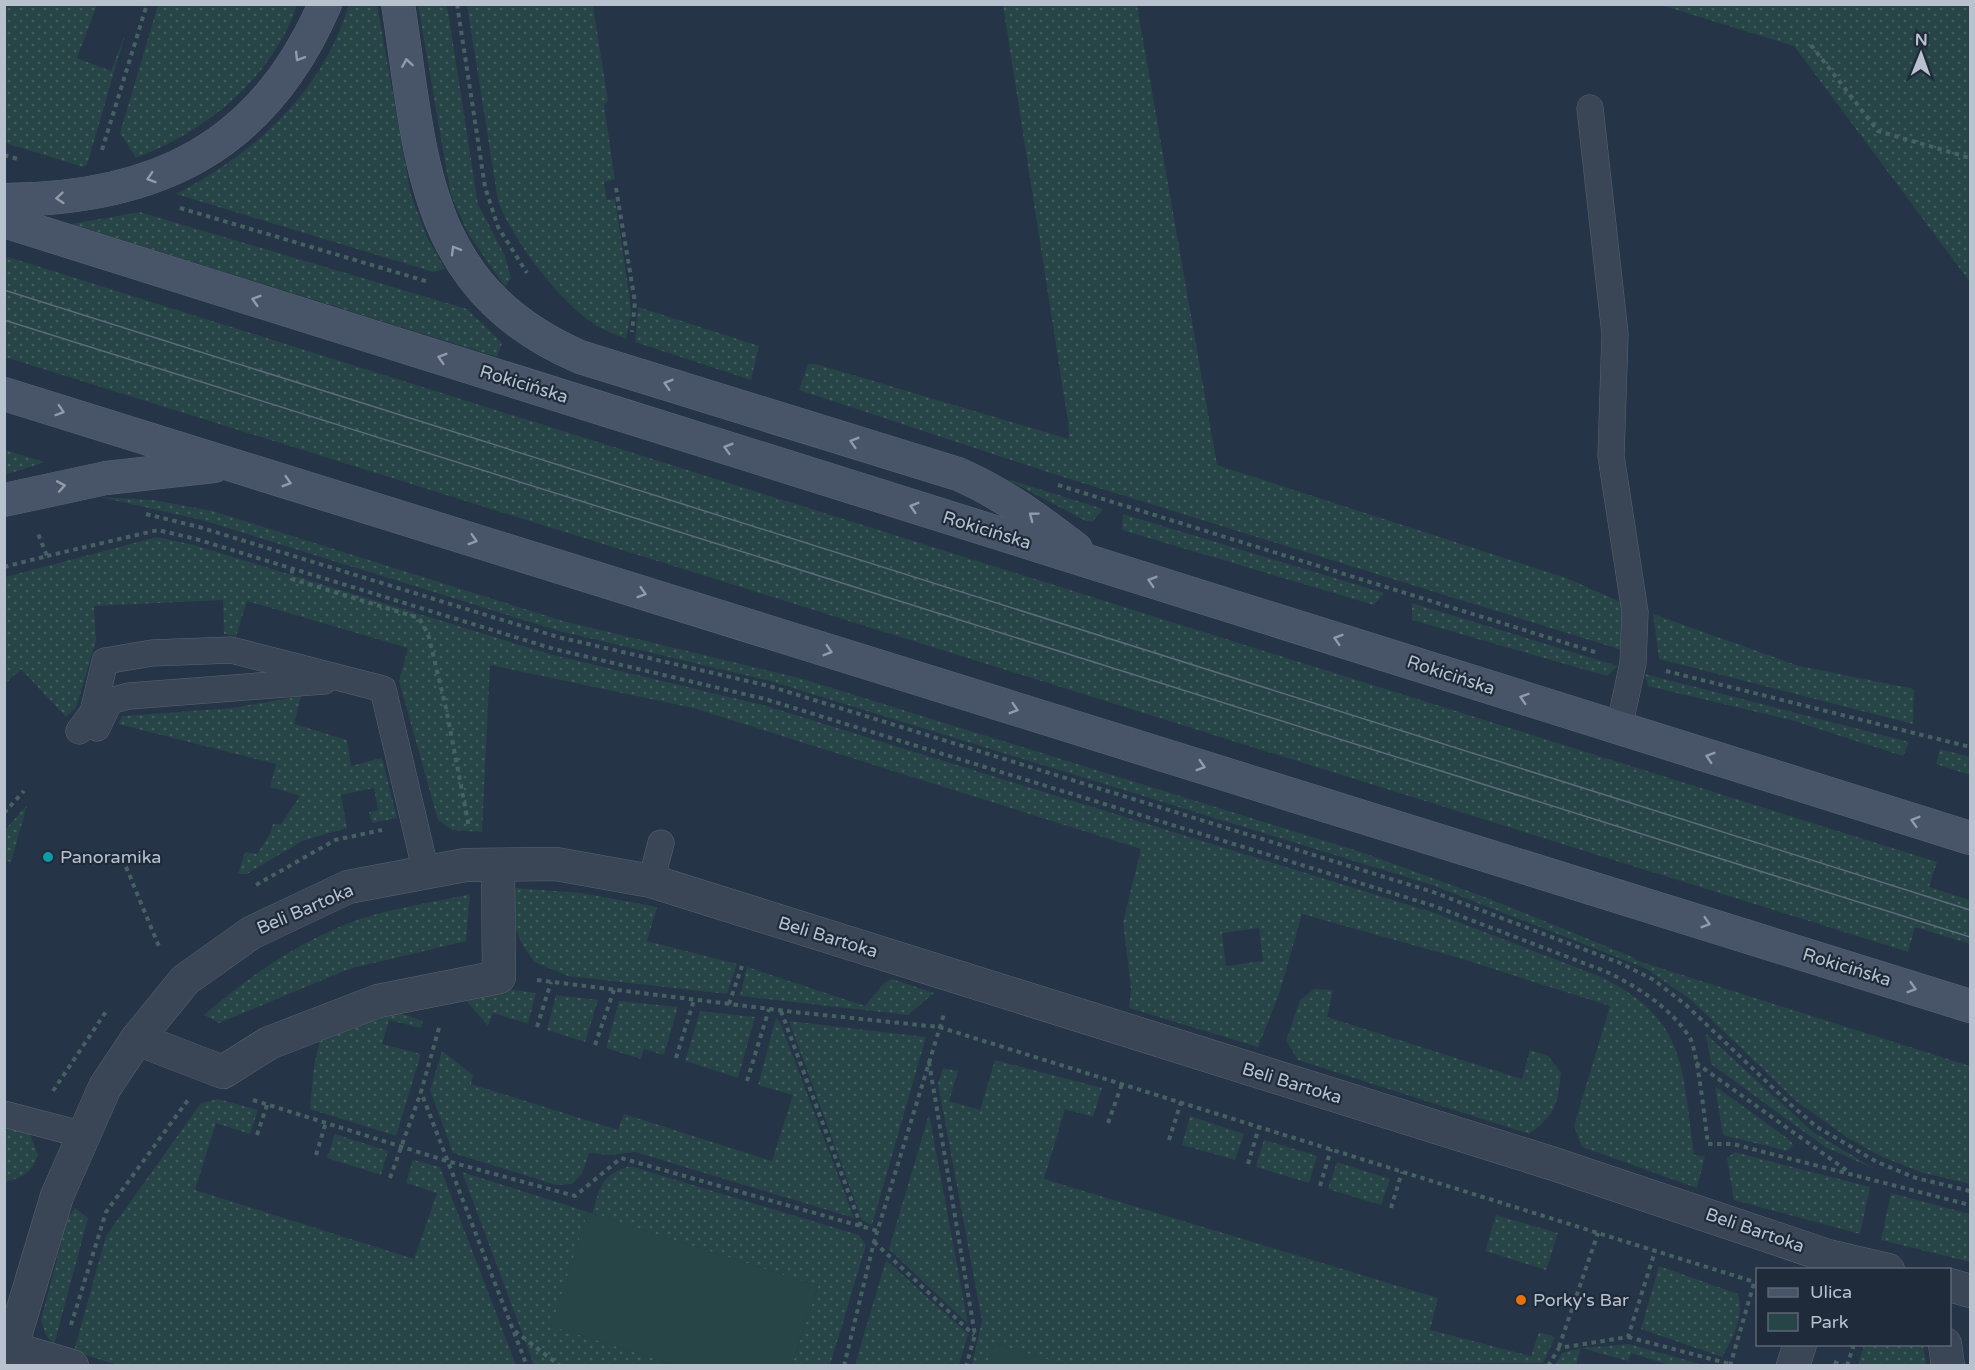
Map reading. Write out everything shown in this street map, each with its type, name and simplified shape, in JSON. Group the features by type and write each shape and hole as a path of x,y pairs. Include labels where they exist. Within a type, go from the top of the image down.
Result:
{"main road":[{"path":"4,200 84,196 160,175 204,152 249,119 289,73 309,41 325,4"},
{"path":"398,4 423,165 434,205 458,257 489,298 513,320 548,343 580,357 958,474 988,487 1021,507 1096,564"},
{"name":"Rokicińska","path":"4,221 1971,838"},
{"name":"Rokicińska","path":"4,394 1971,1006"},
{"path":"4,500 106,478 231,465"}],"street":[{"name":"Beli Bartoka","path":"8,1357 57,1196 105,1088 137,1039 185,980 251,933 348,887 465,865 556,864 651,881 1554,1164 1826,1263 1878,1268"},
{"path":"137,1039 223,1072 268,1044 378,1001 498,977 498,865"},
{"path":"1951,1285 1971,1291"},
{"path":"1793,1365 1799,1346"},
{"path":"1945,1346 1948,1365"},
{"path":"8,1357 66,1364"}],"lane":[{"path":"1590,108 1615,334 1611,456 1635,612 1633,663 1619,728"},
{"path":"345,679 129,696 110,701 86,735 105,660 152,653 231,650 345,679 382,689 426,873"},
{"path":"651,881 661,843"},
{"path":"4,1114 84,1135"}],"path":[{"path":"101,153 147,4"},
{"path":"457,4 490,208 498,227 529,277"},
{"path":"1811,45 1878,131 1971,158"},
{"path":"4,154 27,162"},
{"path":"616,188 635,302 630,341"},
{"path":"178,207 435,284"},
{"path":"1047,482 1633,663 1971,747"},
{"path":"134,512 199,527 558,637 768,686 1433,892 1620,963 1654,980 1686,1005 1792,1106 1817,1126 1877,1162 1916,1178 1971,1191"},
{"path":"36,529 47,556"},
{"path":"4,567 158,530 554,648 777,702 1434,906 1607,972 1644,992 1674,1019 1691,1040 1708,1144 1733,1144 1971,1205"},
{"path":"4,813 24,791"},
{"path":"85,854 124,862 160,949"},
{"path":"729,1004 742,966"},
{"path":"498,977 781,1011 939,1027 1756,1283 1730,1365 1628,1337 1559,1348"},
{"path":"537,1027 551,982"},
{"path":"390,1178 421,1092 444,1010 440,989"},
{"path":"595,1045 614,990"},
{"path":"676,1058 693,1000"},
{"path":"747,1081 769,1009"},
{"path":"781,1011 862,1227"},
{"path":"844,1365 874,1242 939,1027"},
{"path":"929,1061 975,1335 966,1365"},
{"path":"1695,1063 1851,1174"},
{"path":"1108,1123 1122,1084"},
{"path":"421,1092 527,1365"},
{"path":"66,1364 106,1212 191,1097"},
{"path":"1168,1140 1181,1102"},
{"path":"257,1136 267,1104 447,1161 575,1196 621,1158 878,1231"},
{"path":"316,1155 326,1122"},
{"path":"1248,1164 1259,1127"},
{"path":"1320,1186 1331,1149"},
{"path":"1391,1208 1402,1172"},
{"path":"1548,1365 1559,1348 1598,1233"},
{"path":"874,1242 975,1335"},
{"path":"1628,1337 1655,1251"},
{"path":"513,1330 560,1365"},
{"path":"1847,1365 1853,1346"}],"green space":[{"path":"4,5 97,5 77,58 111,71 125,35 87,165 83,167 5,143"},
{"path":"158,5 297,5 272,56 234,99 187,133 136,158 120,133"},
{"path":"349,5 377,5 411,195 427,237 445,269 433,272 176,194 233,160 282,117 322,66 337,37"},
{"path":"418,5 447,5 478,204 505,256 511,278 505,287 469,235 451,196"},
{"path":"467,5 593,5 608,101 604,105 615,179 604,182 607,200 615,199 630,300 631,314 626,339 597,326 583,316 553,287 526,252 505,217 498,201"},
{"path":"1003,5 1137,5 1217,465 1566,578 1621,602 1622,650 1060,476 799,390 808,364 816,364 1069,439"},
{"path":"1661,5 1970,5 1970,282 1794,46"},
{"path":"140,212 467,309 502,343 497,357 71,224"},
{"path":"5,256 1937,862 1929,887 1970,900 1970,944 1915,927 1908,952 5,357"},
{"path":"638,307 759,346 751,380 635,342"},
{"path":"5,450 45,462 5,475"},
{"path":"1004,478 1103,509 1092,522 1086,521"},
{"path":"100,497 153,500 213,511 563,621 803,679 1364,853 1490,899 1635,958 1635,960 1970,1066 1970,1184 1920,1172 1878,1155 1848,1138 1796,1101 1691,1000 1645,968 1432,885 770,681 559,631 202,520"},
{"path":"1123,514 1384,593 1374,605 1122,530"},
{"path":"157,537 194,545 553,655 763,705 1435,913 1601,977 1629,993 1651,1011 1665,1029 1676,1050 1687,1097 1694,1155 1705,1156 1697,1188 1582,1147 1574,1126 1610,1006 1459,958 1302,914 1279,994 1258,1047 1129,1008 1131,989 1123,922 1141,849 693,708 490,665 482,832 452,830 438,820 399,681 408,648 247,601 236,636 224,634 223,600 94,606 96,641 76,708 66,717 21,669 5,684 5,577","holes":["1259,928 1263,961 1226,966 1222,933"]},
{"path":"1412,603 1618,666 1607,676 1412,620"},
{"path":"1653,614 1799,666 1914,689 1913,724 1659,659"},
{"path":"1645,674 1909,742 1903,756 1791,720 1648,686"},
{"path":"301,696 294,724 347,740 351,766 382,758 397,818 372,823 369,812 378,810 374,788 341,795 347,828 302,841 247,874 238,874 245,852 257,854 270,834 273,824 281,824 300,796 270,787 276,764 118,724 122,716 232,708"},
{"path":"1940,749 1970,757 1970,775 1936,764"},
{"path":"27,805 11,862 5,860 5,830"},
{"path":"516,888 582,893 657,907 647,941 737,964 727,994 568,976 534,962 522,944 511,918 511,898"},
{"path":"470,894 466,941 349,969 219,1023 204,1015 241,985 279,959 341,926 376,914"},
{"path":"747,967 865,1006 884,983 892,979 934,993 908,1015 740,996"},
{"path":"501,988 536,993 528,1024 493,1013 488,1026 462,996"},
{"path":"1314,989 1333,990 1327,1017 1522,1079 1530,1050 1548,1056 1561,1072 1559,1093 1554,1108 1545,1121 1529,1134 1298,1060 1286,1041 1300,1000"},
{"path":"556,995 598,1000 585,1042 547,1030"},
{"path":"619,1001 678,1007 664,1055 644,1049 641,1059 606,1048"},
{"path":"388,1009 423,1021 421,1028 389,1020 382,1044 421,1054 396,1136 310,1109 314,1066 321,1035"},
{"path":"700,1011 755,1017 738,1078 685,1061"},
{"path":"776,1018 780,1022 854,1218 635,1152 609,1155 589,1153 582,1174 572,1184 556,1185 453,1153 430,1090 442,1051 473,1075 471,1084 618,1130 624,1114 772,1161 793,1095 758,1085"},
{"path":"789,1021 926,1037 872,1225 862,1220"},
{"path":"1706,1034 1813,1132 1877,1170 1825,1147 1711,1064"},
{"path":"995,1060 1102,1088 1093,1117 1065,1109 1044,1179 1438,1298 1430,1330 1531,1356 1539,1332 1555,1337 1543,1363 1066,1366 995,1343 987,1365 972,1365 982,1321 938,1084 943,1068 958,1071 949,1101 980,1110"},
{"path":"1715,1086 1791,1141 1793,1146 1787,1151 1723,1135"},
{"path":"218,1099 258,1110 250,1134 216,1123 195,1190 414,1259 437,1193 406,1183 413,1160 440,1167 516,1365 120,1366 74,1351 106,1236 201,1103"},
{"path":"929,1114 968,1324 889,1249"},
{"path":"1190,1116 1244,1134 1235,1160 1182,1145"},
{"path":"4,1125 30,1134 38,1155 26,1174 5,1182"},
{"path":"335,1134 388,1151 381,1175 327,1158"},
{"path":"1264,1140 1317,1156 1309,1183 1256,1167"},
{"path":"1735,1152 1870,1187 1860,1234 1734,1200 1727,1158"},
{"path":"1337,1162 1390,1179 1381,1205 1328,1189"},
{"path":"630,1166 859,1235 866,1245 830,1365 792,1365 818,1286 592,1214 603,1183 613,1174"},
{"path":"462,1172 588,1212 552,1326 675,1365 534,1365"},
{"path":"1891,1193 1970,1214 1970,1262 1881,1240"},
{"path":"75,1208 88,1218 54,1345 46,1335 41,1320 68,1217"},
{"path":"588,1212 818,1286 792,1365 675,1365 551,1326"},
{"path":"1496,1215 1558,1233 1546,1270 1485,1251"},
{"path":"886,1260 968,1334 959,1365 855,1365"},
{"path":"1659,1266 1738,1294 1739,1318 1734,1334 1722,1357 1641,1329"},
{"path":"994,1343 1066,1365 987,1365"},
{"path":"1629,1344 1704,1365 1669,1365 1631,1353 1628,1361 1581,1348"},
{"path":"1864,1346 1923,1346 1926,1365 1858,1365"},
{"path":"1581,1348 1576,1365 1555,1365 1562,1353"}],"tram line":[{"path":"4,290 1970,910"},
{"path":"4,320 1970,937"}],"place":[{"name":"Panoramika","path":"48,857"},
{"name":"Porky's Bar","path":"1521,1300"}]}
